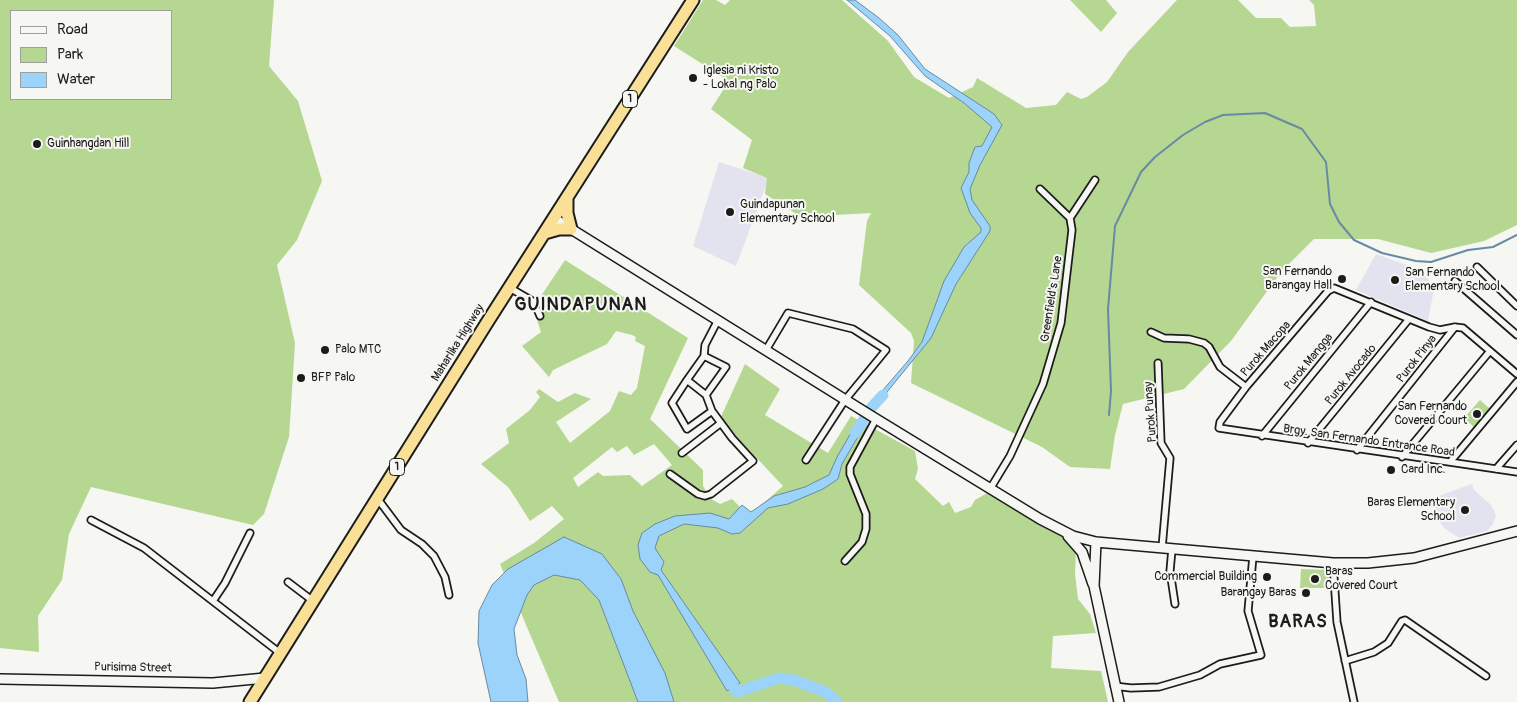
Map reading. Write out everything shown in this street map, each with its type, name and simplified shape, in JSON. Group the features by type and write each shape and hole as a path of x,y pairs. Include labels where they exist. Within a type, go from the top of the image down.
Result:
{"highway":[{"name":"Maharlika Highway","path":"250,702 693,0"},
{"path":"545,234 559,229 571,229 567,213 567,199"}],"main road":[{"path":"555,219 990,489 1062,531 1084,540 1333,563 1390,562 1414,558 1517,530"},
{"path":"1062,531 1072,539 1082,552"},
{"path":"1084,540 1079,542 1094,586 1114,686 1119,702"},
{"path":"1094,586 1096,542"},
{"name":"Purisima Street","path":"0,679 213,683 265,678"}],"street":[{"path":"1040,188 1070,218 1095,180"},
{"name":"Greenfield's Lane","path":"990,489 1010,456 1038,398 1053,352 1061,323 1068,276 1072,230 1070,218"},
{"path":"1478,267 1517,306"},
{"path":"1455,281 1517,336"},
{"path":"510,288 534,302 540,316"},
{"name":"Purok Macopa","path":"1219,428 1220,422 1246,387 1328,291 1334,288 1371,302"},
{"path":"1371,302 1440,330 1455,327 1462,328 1517,374"},
{"name":"Purok Mangga","path":"1262,436 1371,302"},
{"path":"766,350 788,312 853,329 886,350 845,400 806,460"},
{"name":"Purok Avocado","path":"1308,443 1409,319"},
{"path":"712,410 687,429 672,403 704,356 705,345 718,320"},
{"name":"Purok Pinya","path":"1357,450 1455,327"},
{"path":"1151,332 1164,338 1189,339 1204,343 1209,347 1220,367 1246,387"},
{"path":"1402,457 1490,351"},
{"path":"704,356 726,367 706,395"},
{"name":"Purok Punay","path":"1158,363 1161,443 1170,458 1162,548"},
{"path":"670,474 698,494 705,496 711,494 753,461 721,423 712,410 706,395 688,380"},
{"path":"1450,462 1517,382"},
{"path":"845,561 862,542 866,529 866,514 850,474 850,467 874,418"},
{"path":"682,453 721,423"},
{"name":"Brgy. San Fernando Entrance Road","path":"1219,428 1402,457 1517,472"},
{"path":"1496,469 1517,446"},
{"path":"377,498 401,530 422,544 434,556 445,577 449,595"},
{"path":"91,520 144,548 280,652"},
{"path":"213,601 225,584 250,533"},
{"path":"1172,549 1170,571 1175,604"},
{"path":"1114,686 1131,688 1159,687 1200,675 1220,664 1261,655 1248,611 1253,556"},
{"path":"1333,563 1337,622 1354,702"},
{"path":"288,582 313,601"},
{"path":"1345,661 1374,652 1388,643 1402,621 1406,620 1486,676"}],"shaded area":[{"name":"Guindapunan Elementary School","path":"719,162 769,178 736,266 693,246"},
{"name":"San Fernando Elementary School","path":"1376,254 1423,271 1434,289 1428,321 1356,290"},
{"name":"Baras Elementary School","path":"1472,484 1474,490 1491,505 1496,515 1493,524 1487,531 1459,538 1444,528 1436,517 1435,505 1441,495"}],"green space":[{"path":"0,0 274,0 269,66 298,101 322,181 297,240 277,265 295,343 289,437 264,514 253,525 91,487 69,534 62,580 38,616 39,652 0,648"},
{"path":"703,0 716,0 725,5 730,0 842,0 888,41 914,77 949,98 973,87 977,78 1026,108 1056,105 1067,92 1081,99 1087,97 1107,82 1128,52 1177,0 1238,0 1256,18 1281,18 1290,27 1316,26 1314,5 1309,0 1517,0 1517,225 1484,241 1431,253 1378,239 1314,239 1281,272 1231,341 1184,389 1123,404 1115,435 1110,469 1070,467 1042,447 911,383 914,341 911,333 859,285 867,221 871,213 801,217 765,194 767,178 743,168 752,140 711,109 729,81 674,46"},
{"path":"1070,0 1106,0 1117,13 1101,32"},
{"path":"565,260 688,338 650,419 703,470 703,486 711,499 720,504 732,499 749,516 783,486 720,419 745,364 780,389 765,415 828,453 851,416 915,451 918,469 915,479 943,506 949,502 955,513 971,507 975,500 989,492 1069,540 1076,550 1075,574 1078,599 1090,614 1096,633 1053,636 1051,668 1101,671 1108,702 559,702 500,564 534,543 564,519 552,506 530,521 509,488 481,464 509,443 506,429 530,410 540,397 536,392 539,389 558,402 575,393 591,399 556,422 570,443 610,411 619,391 631,395 637,388 645,346 635,341 636,337 616,331 607,344 553,370 549,377 522,346 541,332 533,308","holes":["654,444 672,465 642,486 630,475 603,476 598,472 578,487 573,478 612,447 617,452 627,446 634,455"]},
{"path":"1480,400 1490,409 1474,427 1464,418"},
{"path":"1301,569 1329,570 1329,588 1300,588"}],"water":[{"path":"847,0 855,0 879,18 898,35 925,69 994,114 1002,125 980,165 970,189 972,200 990,226 990,231 956,284 931,338 874,408 870,405 922,342 944,281 964,247 981,232 981,228 970,213 961,188 969,172 969,163 975,147 982,146 992,127 964,103 925,76 890,36"},
{"path":"859,419 866,423 842,464 838,479 823,489 788,504 768,508 740,533 732,534 718,528 684,524 659,536 655,548 664,562 661,570 740,683 727,691 658,575 650,572 640,559 638,545 642,533 655,524 675,516 710,513 729,519 742,505 751,512 774,496 805,487 829,475"},
{"path":"564,537 602,554 621,579 633,611 665,673 674,702 638,702 599,600 580,580 554,575 534,585 527,595 514,629 517,655 526,679 528,702 491,702 478,643 479,611 492,585 508,569"}],"waterway":[{"path":"1109,415 1111,391 1108,309 1115,226 1141,172 1155,157 1183,135 1205,122 1223,115 1265,113 1302,129 1326,162 1330,204 1339,222 1354,240 1382,253 1416,261 1431,262 1468,250 1493,247 1517,235"},
{"path":"855,433 872,407 883,395"},
{"path":"725,674 737,692 779,678 794,680 826,692 837,702"}],"place":[{"name":"Iglesia ni Kristo - Lokal ng Palo","path":"693,78"},
{"name":"Guinhangdan Hill","path":"37,144"},
{"name":"Guindapunan Elementary School","path":"730,212"},
{"name":"San Fernando Barangay Hall","path":"1342,279"},
{"name":"San Fernando Elementary School","path":"1395,280"},
{"name":"Palo MTC","path":"325,350"},
{"name":"BFP Palo","path":"301,378"},
{"name":"San Fernando Covered Court","path":"1477,414"},
{"name":"Card Inc.","path":"1391,470"},
{"name":"Baras Elementary School","path":"1465,510"},
{"name":"Commercial Building","path":"1267,577"},
{"name":"Baras Covered Court","path":"1315,579"},
{"name":"Barangay Baras","path":"1306,593"}],"district":[{"name":"GUINDAPUNAN","path":"581,305"},
{"name":"BARAS","path":"1298,622"}]}
